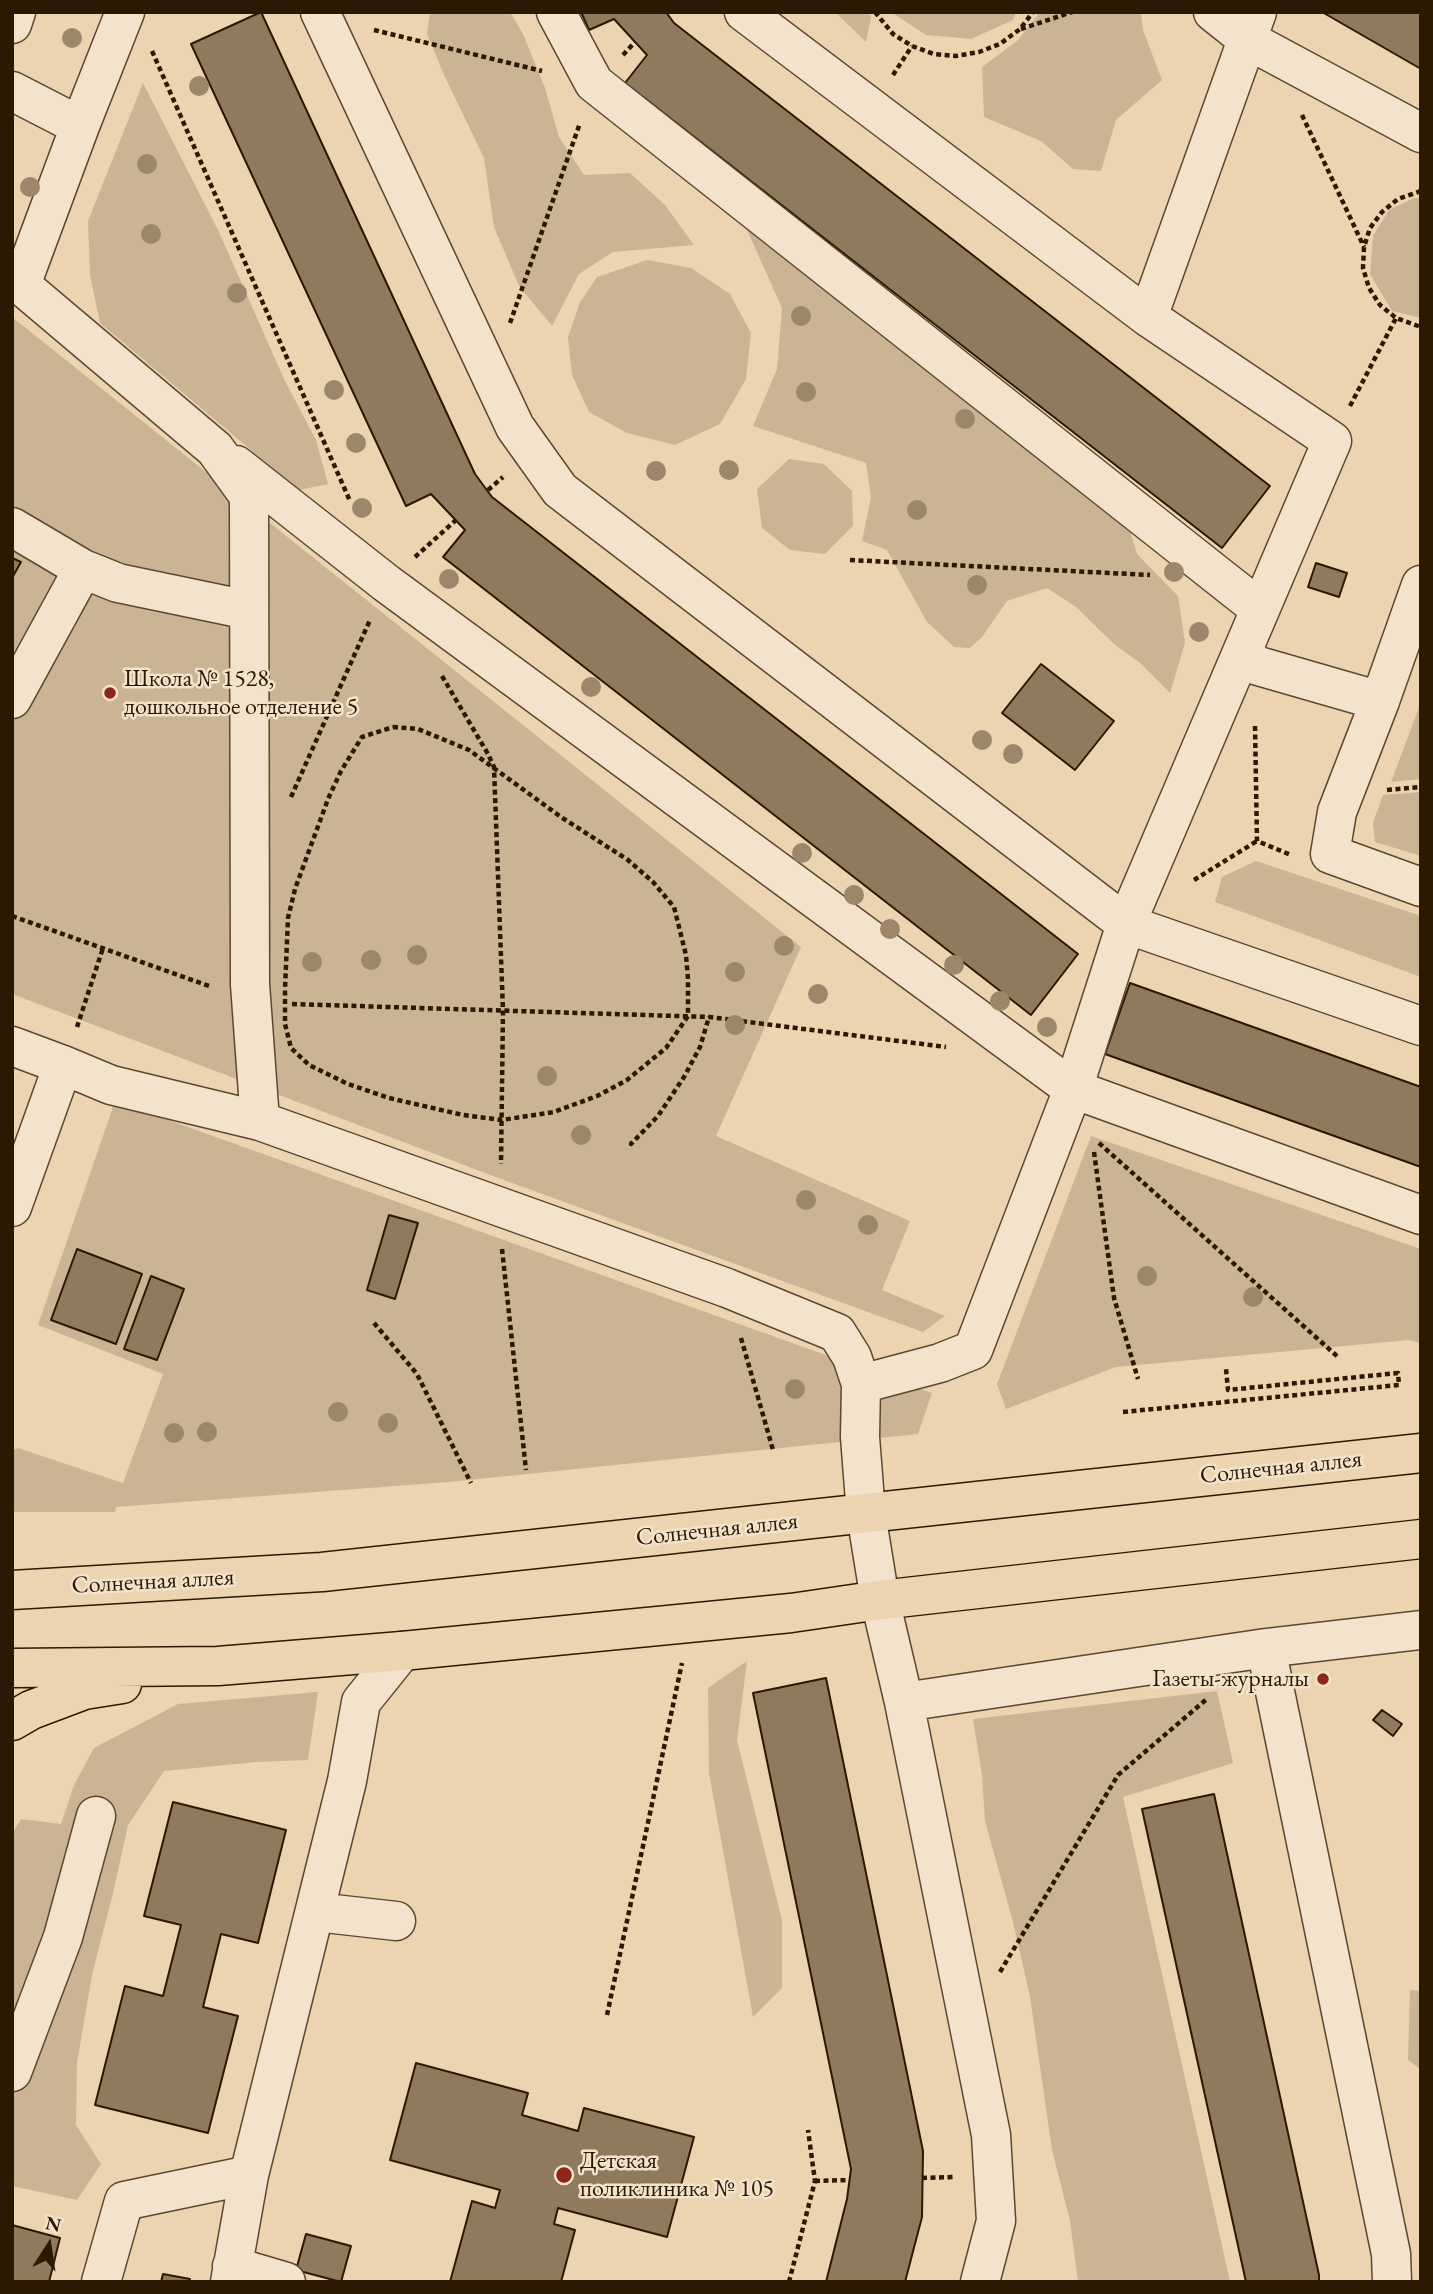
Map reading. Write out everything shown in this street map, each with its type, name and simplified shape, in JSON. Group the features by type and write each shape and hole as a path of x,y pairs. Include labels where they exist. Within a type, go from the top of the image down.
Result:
{"main road":[{"name":"Солнечная аллея","path":"12,1590 322,1572 1421,1453"},
{"path":"12,1668 218,1666 402,1651 791,1613 880,1600 1421,1539"},
{"path":"12,1721 32,1710 84,1690 218,1666"}],"street":[{"path":"12,24 16,12"},
{"path":"125,12 17,283 215,449 386,583 1073,1089 1421,1215"},
{"path":"556,12 594,83 1260,609"},
{"path":"744,12 1148,317 1332,441 1126,924 1073,1089 973,1350 940,1363 861,1384"},
{"path":"1213,12 1253,26 1421,133"},
{"path":"322,15 515,427 560,490 1126,924 1421,1026"},
{"path":"1148,317 1253,26"},
{"path":"12,91 80,126"},
{"path":"215,449 249,496 249,892 269,1003 260,1121"},
{"path":"12,527 83,569 118,583 248,610"},
{"path":"12,699 83,569"},
{"path":"1421,585 1337,812 1329,854 1421,887"},
{"path":"1243,650 1255,665 1380,701"},
{"path":"12,1046 111,1085 260,1121 727,1288 837,1334 852,1357 861,1384 860,1437 866,1514 880,1600 904,1702 991,2135 996,2221 980,2282"},
{"path":"12,1207 63,1065"},
{"path":"904,1702 1266,1648 1421,1630"},
{"path":"1266,1648 1388,2241 1392,2282"},
{"path":"286,2282 231,2274 249,2175 316,1912 347,1781 361,1702 402,1651"},
{"path":"12,2072 63,1937 96,1816"},
{"path":"316,1912 396,1921"},
{"path":"101,2282 124,2201 249,2175"}],"path":[{"path":"875,12 893,34 912,46 934,54 956,56 979,52 1000,44 1020,29 1033,12"},
{"path":"1020,29 1072,12"},
{"path":"322,15 594,83 492,376"},
{"path":"151,50 353,507"},
{"path":"1301,114 1364,247"},
{"path":"1421,191 1398,199 1382,212 1370,228 1364,247 1363,268 1369,288 1380,305 1396,318 1421,327"},
{"path":"1332,441 1396,318"},
{"path":"286,809 386,583 456,520"},
{"path":"850,560 1152,576"},
{"path":"441,674 494,766 503,1011 501,1179 497,1205 526,1470"},
{"path":"1255,715 1257,841"},
{"path":"393,727 418,729 469,750 494,766 511,783 628,860 653,882 674,907 686,955 688,1016 666,1048 627,1080 597,1096 554,1112 502,1120 463,1115 389,1098 348,1084 309,1065 292,1048 285,1024 269,1003 295,889 328,799 362,737 393,727"},
{"path":"1380,791 1421,787"},
{"path":"1257,841 1300,858"},
{"path":"1195,880 1257,841"},
{"path":"12,916 269,1003 709,1017 950,1047"},
{"path":"63,1065 103,948"},
{"path":"632,1142 658,1116 684,1077 700,1047 709,1017"},
{"path":"1138,1379 1114,1298 1091,1136 1338,1357"},
{"path":"727,1288 773,1450"},
{"path":"374,1323 417,1374 471,1483"},
{"path":"1123,1412 1399,1385 1398,1373 1228,1390 1226,1369"},
{"path":"607,2015 682,1661"},
{"path":"968,2024 1118,1775 1213,1693"},
{"path":"789,2282 815,2181 808,2130"},
{"path":"815,2181 850,2180"}],"shaded area":[{"path":"430,12 510,12 523,34 545,88 559,137 584,175 630,173 665,205 694,245 613,252 579,274 552,326 519,286 494,227 484,158 427,34"},
{"path":"835,12 869,12 871,18 866,42"},
{"path":"891,12 1016,12 1013,20 971,39 926,35"},
{"path":"1040,12 1141,12 1143,30 1162,80 1116,120 1101,171 1073,169 1041,141 984,117 982,67 1017,41"},
{"path":"143,83 219,232 284,379 316,440 328,484 289,492 252,451 100,323 90,275 88,221"},
{"path":"1414,198 1421,198 1421,318 1392,311 1370,274 1373,236 1389,210"},
{"path":"743,221 1125,514 1137,554 1178,596 1185,643 1170,693 1076,607 1047,588 1007,601 982,637 970,648 954,647 927,622 887,550 862,541 871,497 866,463 753,426 777,369 782,308"},
{"path":"647,260 691,268 730,294 751,333 746,379 720,424 675,445 627,433 589,412 572,375 568,337 580,302 597,277"},
{"path":"12,317 801,947 716,1136 910,1221 882,1290 945,1316 923,1332 501,1179 12,994"},
{"path":"789,459 824,464 852,491 853,526 825,554 790,550 762,528 757,489"},
{"path":"1421,702 1421,779 1391,782"},
{"path":"1421,792 1421,856 1375,842 1373,823 1383,795"},
{"path":"1256,861 1421,916 1421,977 1215,902 1222,877"},
{"path":"115,1101 932,1393 918,1434 449,1482 116,1507 115,1512 12,1512 12,1451 18,1448 123,1483 163,1374 38,1325"},
{"path":"1091,1136 1421,1249 1421,1343 1409,1340 1116,1367 1006,1409 997,1384"},
{"path":"747,1661 737,1740 782,1920 782,1988 753,2017 709,1773 708,1688"},
{"path":"1217,1691 1233,1763 1123,1797 1230,2282 1078,2282 1070,2221 1052,2150 1030,1997 1013,1922 985,1821 982,1775 973,1719"},
{"path":"318,1692 308,1760 164,1771 128,1825 92,1975 77,2063 76,2125 101,2164 77,2200 12,2186 12,1834 21,1819 61,1824 74,1785 94,1748 178,1704"},
{"path":"1410,1990 1421,1991 1421,2070 1408,2060"}],"building":[{"path":"261,12 475,474 492,497 1078,954 1031,1015 443,557 465,530 431,494 406,506 191,44"},
{"path":"581,12 666,12 674,23 1270,486 1222,548 625,83 647,55 614,19 589,30"},
{"path":"1322,12 1421,12 1421,69"},
{"path":"12,558 21,562 12,578"},
{"path":"1316,563 1347,573 1339,597 1308,587"},
{"path":"1041,664 1114,721 1075,770 1002,713"},
{"path":"1130,983 1421,1087 1421,1167 1105,1054"},
{"path":"389,1215 418,1223 395,1299 367,1290"},
{"path":"77,1249 142,1274 116,1344 51,1320"},
{"path":"151,1276 184,1289 157,1360 124,1349"},
{"path":"826,1678 923,2151 922,2217 905,2282 826,2282 847,2199 851,2169 753,1693"},
{"path":"1382,1710 1402,1724 1393,1736 1373,1720"},
{"path":"1214,1794 1319,2282 1246,2282 1142,1809"},
{"path":"173,1802 286,1830 258,1943 221,1934 203,2007 238,2016 208,2133 95,2105 125,1986 163,1996 181,1925 144,1916"},
{"name":"Детская поликлиника № 105","path":"416,2063 528,2093 522,2115 578,2131 584,2108 694,2137 667,2237 558,2208 554,2224 575,2230 561,2282 450,2282 472,2201 495,2208 500,2190 390,2160"},
{"path":"12,2225 60,2238 49,2282 12,2282"},
{"path":"306,2234 351,2246 341,2282 296,2270"},
{"path":"163,2274 190,2279 189,2282 161,2282"}],"place":[{"name":"Школа № 1528, дошкольное отделение 5","path":"110,693"},
{"name":"Газеты-журналы","path":"1323,1679"},
{"name":"Детская поликлиника № 105","path":"564,2175"}]}
